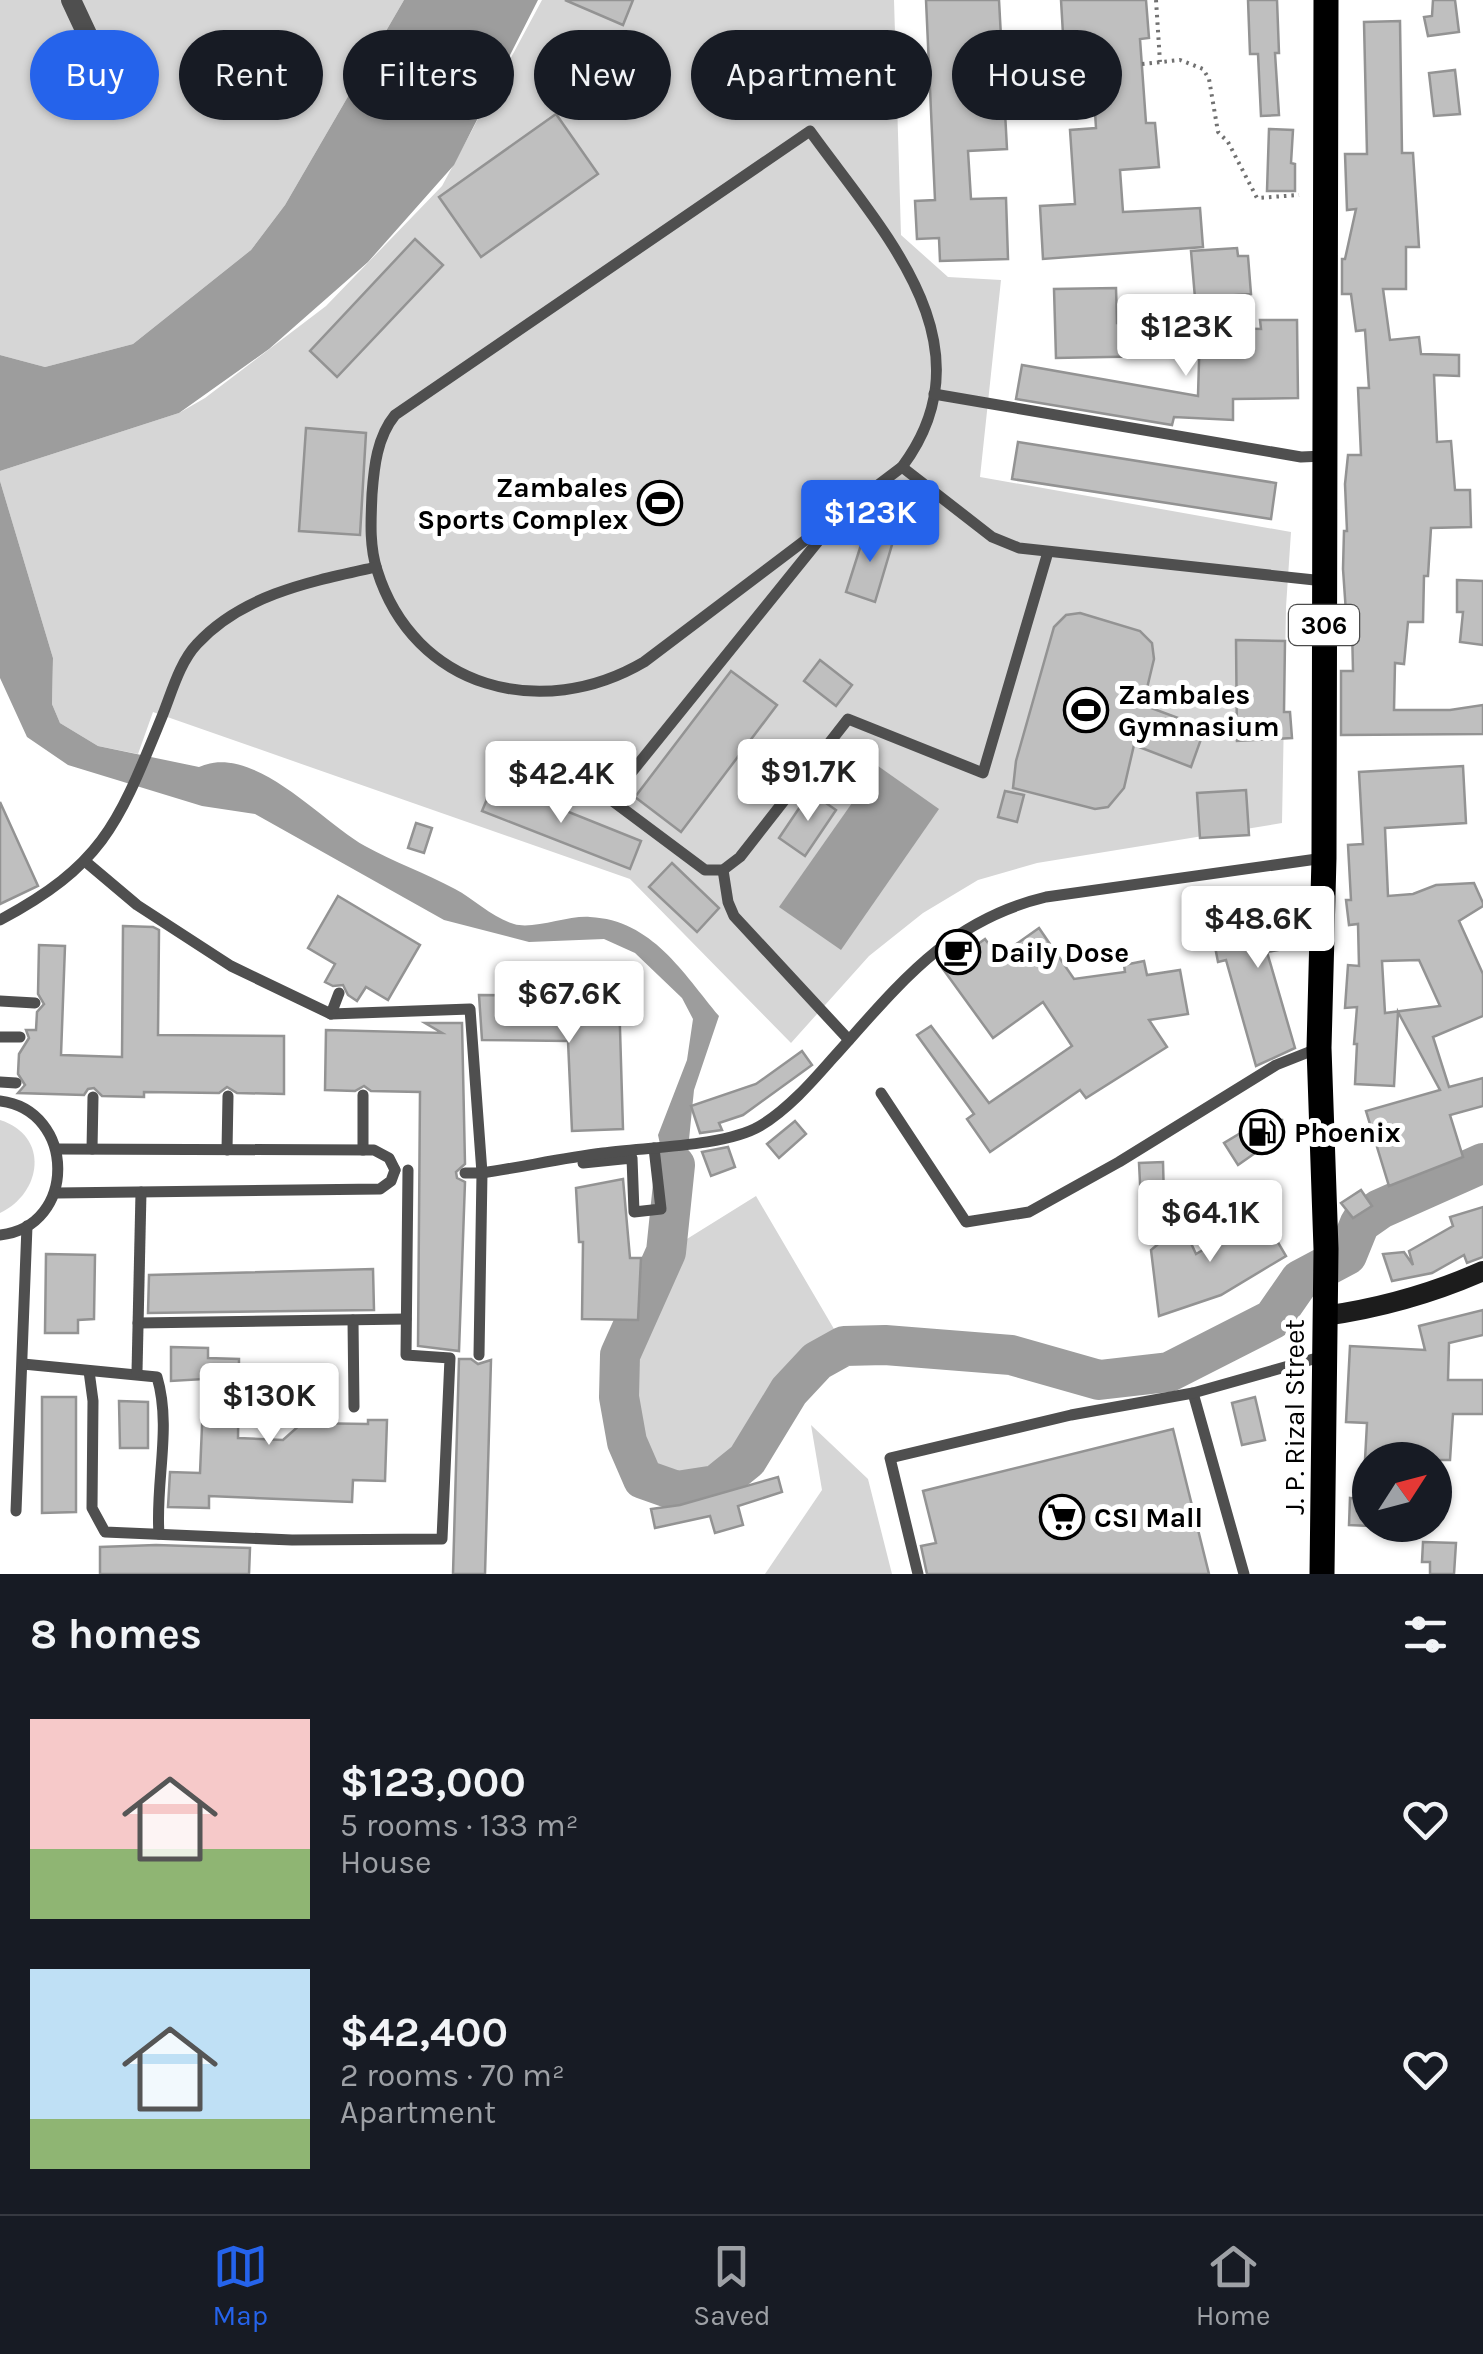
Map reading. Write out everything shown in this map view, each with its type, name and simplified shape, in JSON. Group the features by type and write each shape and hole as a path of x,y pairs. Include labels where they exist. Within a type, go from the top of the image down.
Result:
{"main road":[{"name":"J. P. Rizal Street","path":"1322,1574 1326,1249 1319,1048 1324,858 1326,0"}],"street":[{"path":"71,0 85,30"},
{"path":"1324,1316 1382,1308 1483,1271"}],"lane":[{"path":"810,130 912,273 927,310 936,349 934,394 929,420 916,449 902,467 644,662 585,689 508,690 456,669 414,634 385,592 376,567 371,524 373,477 380,441 395,415 810,130"},
{"path":"934,394 1300,457 1324,456"},
{"path":"902,467 992,537 1019,548 1324,581"},
{"path":"840,514 610,799 705,870 723,870 740,857 848,719 982,773 1048,552"},
{"path":"0,920 46,894 86,862 110,831 134,787 183,666 196,644 260,598 376,567"},
{"path":"465,1173 728,1137 758,1127 787,1105 904,977 976,922 1013,905 1324,858"},
{"path":"86,862 138,905 232,966 330,1014 470,1009 482,1173 479,1355"},
{"path":"723,870 734,916 849,1040"},
{"path":"330,1014 339,993"},
{"path":"0,1001 35,1003"},
{"path":"0,1036 20,1036"},
{"path":"880,1092 966,1222 1029,1212 1119,1162 1276,1065 1319,1048"},
{"path":"0,1082 16,1082"},
{"path":"363,1095 363,1150"},
{"path":"227,1150 228,1096"},
{"path":"92,1150 93,1097"},
{"path":"0,1101 29,1111 46,1128 60,1170 57,1193 44,1213 27,1226 0,1235"},
{"path":"580,1156 581,1163 632,1158 634,1212 661,1209 656,1147"},
{"path":"56,1149 374,1150 407,1170"},
{"path":"57,1193 380,1190 407,1170"},
{"path":"89,1372 93,1401 92,1508 105,1532 292,1540 442,1540 450,1358 406,1356 407,1170"},
{"path":"137,1372 141,1192"},
{"path":"16,1511 27,1226"},
{"path":"138,1323 406,1319"},
{"path":"352,1320 354,1407"},
{"path":"918,1574 890,1458 1070,1414 1193,1393 1324,1356"},
{"path":"23,1364 157,1376 164,1399 159,1534"},
{"path":"1193,1393 1244,1574"}],"path":[{"path":"1156,0 1160,62"},
{"path":"1142,64 1180,60 1203,69 1209,80 1218,132 1228,142 1257,198 1300,195"}],"shaded area":[{"path":"0,0 404,0 387,30 343,30 343,105 285,205 251,250 133,344 45,367 0,355"},
{"path":"404,0 538,0 514,47 514,30 387,30"},
{"name":"Zambales Sports Complex","path":"542,0 894,0 895,30 691,30 691,120 898,120 901,235 948,277 1001,280 980,477 1291,532 1282,823 1037,863 978,880 923,913 869,956 791,1043 630,879 153,712 138,754 98,746 60,723 52,704 53,658 0,471 179,413 205,398 326,306 442,186 477,120 514,120 514,52"},
{"path":"343,105 343,120 477,120 454,165 368,262 269,349 179,413 0,471 0,355 45,367 133,344 251,250 285,205"},
{"path":"0,481 53,658 52,704 60,723 98,746 199,767 220,762 242,765 286,788 365,846 455,889 506,921 522,925 581,917 612,920 649,938 679,967 719,1016 694,1090 685,1179 668,1219 667,1176 658,1135 687,1060 693,1019 682,998 635,953 604,939 529,942 444,920 255,814 202,806 68,765 27,737 0,678"},
{"path":"878,766 939,809 841,950 779,907"},
{"path":"0,1120 27,1138 34,1165 25,1192 0,1213"},
{"path":"756,1196 844,1346 817,1361 789,1391 747,1460 716,1485 677,1491 643,1479 627,1442 619,1397 620,1355 666,1252"},
{"path":"811,1425 868,1479 892,1574 765,1574 822,1490"}],"building":[{"path":"565,0 633,0 623,25"},
{"path":"926,0 999,0 1001,30 952,30 952,120 1005,120 1007,149 968,151 971,199 1006,198 1008,259 940,261 939,238 917,239 915,201 935,200 932,30 927,30"},
{"path":"1061,0 1146,0 1149,38 1140,39 1146,123 1155,123 1159,167 1120,170 1123,212 1200,208 1203,247 1043,259 1040,206 1075,204 1070,130 1096,128 1095,120 1122,120 1122,30 1063,30"},
{"path":"1248,0 1277,0 1279,115 1261,116 1258,54 1250,54"},
{"path":"1433,0 1455,0 1459,32 1428,36 1424,17 1432,16"},
{"path":"1400,21 1402,153 1413,153 1419,247 1406,247 1406,289 1383,289 1390,340 1419,337 1421,354 1459,355 1459,376 1434,375 1437,442 1451,441 1455,490 1470,490 1471,527 1431,528 1423,622 1408,622 1404,664 1395,663 1394,710 1450,710 1483,705 1483,734 1341,735 1341,671 1353,671 1352,627 1347,627 1343,569 1347,531 1345,484 1348,455 1361,455 1358,388 1369,388 1365,330 1356,331 1351,294 1342,294 1342,259 1356,209 1347,210 1345,154 1367,154 1364,22"},
{"path":"1455,70 1460,114 1434,116 1429,73"},
{"path":"548,120 560,120 598,174 481,257 439,197"},
{"path":"1269,129 1293,130 1291,163 1295,164 1295,191 1267,191"},
{"path":"415,239 443,265 337,377 310,351"},
{"path":"1237,248 1238,256 1248,256 1251,294 1195,298 1191,251"},
{"path":"1116,288 1117,323 1158,325 1159,356 1056,358 1054,289"},
{"path":"1260,320 1297,320 1298,398 1233,399 1233,420 1174,417 1172,425 1016,399 1022,365 1198,396 1200,327 1261,329"},
{"path":"306,428 366,433 360,535 299,531"},
{"path":"1018,442 1276,483 1271,519 1012,479"},
{"path":"866,529 894,538 875,602 846,592"},
{"path":"1457,580 1483,581 1483,645 1460,642 1463,612 1457,612"},
{"name":"Zambales Gymnasium","path":"1080,613 1140,631 1152,643 1154,659 1143,705 1205,728 1191,767 1134,745 1124,788 1108,807 1095,809 1013,788 1016,761 1054,627 1066,615"},
{"path":"1236,640 1285,641 1284,712 1290,712 1292,738 1237,741"},
{"path":"820,660 852,685 836,706 804,681"},
{"path":"731,671 777,705 681,832 635,797"},
{"path":"1463,766 1466,823 1385,828 1388,896 1413,894 1436,885 1474,883 1483,903 1459,921 1483,974 1483,1016 1433,1037 1449,1087 1483,1078 1483,1106 1450,1115 1463,1157 1389,1186 1366,1111 1440,1090 1398,1012 1394,1086 1355,1084 1357,1007 1345,1008 1348,965 1359,966 1358,924 1349,925 1346,900 1351,900 1348,845 1363,844 1359,772","holes":["1419,960 1440,1006 1385,1013 1382,961"]},
{"path":"494,782 641,841 630,869 482,811"},
{"path":"1246,790 1249,835 1200,838 1197,793"},
{"path":"1005,791 1024,795 1017,822 998,817"},
{"path":"810,792 836,810 805,856 779,838"},
{"path":"0,802 38,886 0,904"},
{"path":"416,823 432,828 424,853 408,848"},
{"path":"672,863 719,908 697,932 649,887"},
{"path":"338,896 420,945 388,1000 366,987 357,1001 343,985 325,982 335,964 308,948"},
{"path":"1290,900 1300,946 1267,952 1295,1048 1256,1066 1226,960 1218,962 1209,916"},
{"path":"123,926 159,930 158,1035 284,1036 284,1094 237,1093 227,1087 219,1093 144,1092 144,1097 102,1096 94,1088 84,1095 18,1093 25,1085 18,1074 19,1054 29,1038 26,1030 36,1030 37,1012 44,1004 38,994 39,945 65,946 61,1055 122,1057"},
{"path":"1039,928 1074,979 1125,972 1124,965 1144,961 1147,975 1180,970 1188,1014 1149,1020 1167,1047 1086,1098 1080,1090 990,1152 967,1119 974,1114 917,1035 931,1026 989,1103 1072,1046 1043,1002 993,1038 943,969 985,939 998,957"},
{"path":"479,995 619,996 623,1129 572,1131 568,1041 482,1040"},
{"path":"425,1023 462,1023 465,1164 456,1172 457,1178 465,1182 459,1351 418,1346 420,1092 371,1091 364,1086 355,1091 325,1090 326,1030 442,1033"},
{"path":"802,1051 812,1065 743,1115 719,1123 722,1130 700,1133 691,1106 756,1084"},
{"name":"Phoenix","path":"1264,1119 1282,1120 1280,1145 1268,1144 1238,1165 1224,1143"},
{"path":"795,1121 806,1134 779,1158 767,1144"},
{"path":"728,1147 735,1167 711,1176 702,1152"},
{"path":"1163,1162 1164,1200 1141,1202 1139,1163"},
{"path":"623,1179 630,1258 641,1258 638,1320 582,1319 583,1242 579,1242 576,1188"},
{"path":"1361,1190 1372,1206 1353,1218 1341,1203"},
{"path":"1483,1207 1483,1257 1467,1263 1464,1255 1432,1273 1392,1281 1383,1254 1404,1252 1413,1265 1409,1251 1453,1226 1450,1217"},
{"path":"1262,1215 1286,1256 1221,1295 1159,1316 1151,1250 1182,1224 1196,1254"},
{"path":"46,1254 95,1255 94,1319 78,1320 78,1333 45,1333"},
{"path":"373,1269 374,1310 148,1313 149,1275"},
{"path":"1483,1310 1483,1335 1449,1343 1448,1380 1483,1380 1483,1414 1453,1414 1451,1442 1366,1442 1367,1423 1346,1422 1350,1346 1425,1350 1419,1326"},
{"path":"171,1347 208,1348 208,1358 239,1359 238,1438 283,1440 302,1423 368,1424 368,1420 387,1420 385,1481 353,1480 352,1502 209,1496 209,1508 168,1507 170,1472 200,1473 204,1379 171,1381"},
{"path":"459,1359 471,1359 478,1364 491,1360 485,1574 453,1574"},
{"path":"42,1397 76,1397 76,1512 42,1513"},
{"path":"1255,1397 1265,1440 1242,1445 1232,1403"},
{"path":"119,1401 148,1402 148,1448 120,1448"},
{"name":"CSI Mall","path":"1173,1429 1209,1574 927,1574 921,1546 936,1543 923,1491"},
{"path":"778,1477 782,1492 738,1506 743,1525 715,1533 710,1516 655,1528 651,1509 680,1505"},
{"path":"1350,1498 1352,1525 1349,1525"},
{"path":"1423,1542 1456,1543 1454,1574 1430,1574 1430,1562 1422,1562"},
{"path":"100,1547 250,1548 249,1574 100,1574"}],"waterway":[{"path":"675,1165 666,1252 620,1355 619,1397 627,1442 643,1479 677,1491 716,1485 747,1460 789,1391 817,1361 844,1346 885,1345 1011,1355 1099,1380 1169,1372 1273,1319 1300,1280 1347,1255 1360,1223 1380,1209 1483,1163"}],"place":[{"name":"Zambales Sports Complex","path":"660,503"},
{"name":"Zambales Gymnasium","path":"1086,710"},
{"name":"Daily Dose","path":"958,952"},
{"name":"Phoenix","path":"1262,1132"},
{"name":"CSI Mall","path":"1062,1517"}]}
